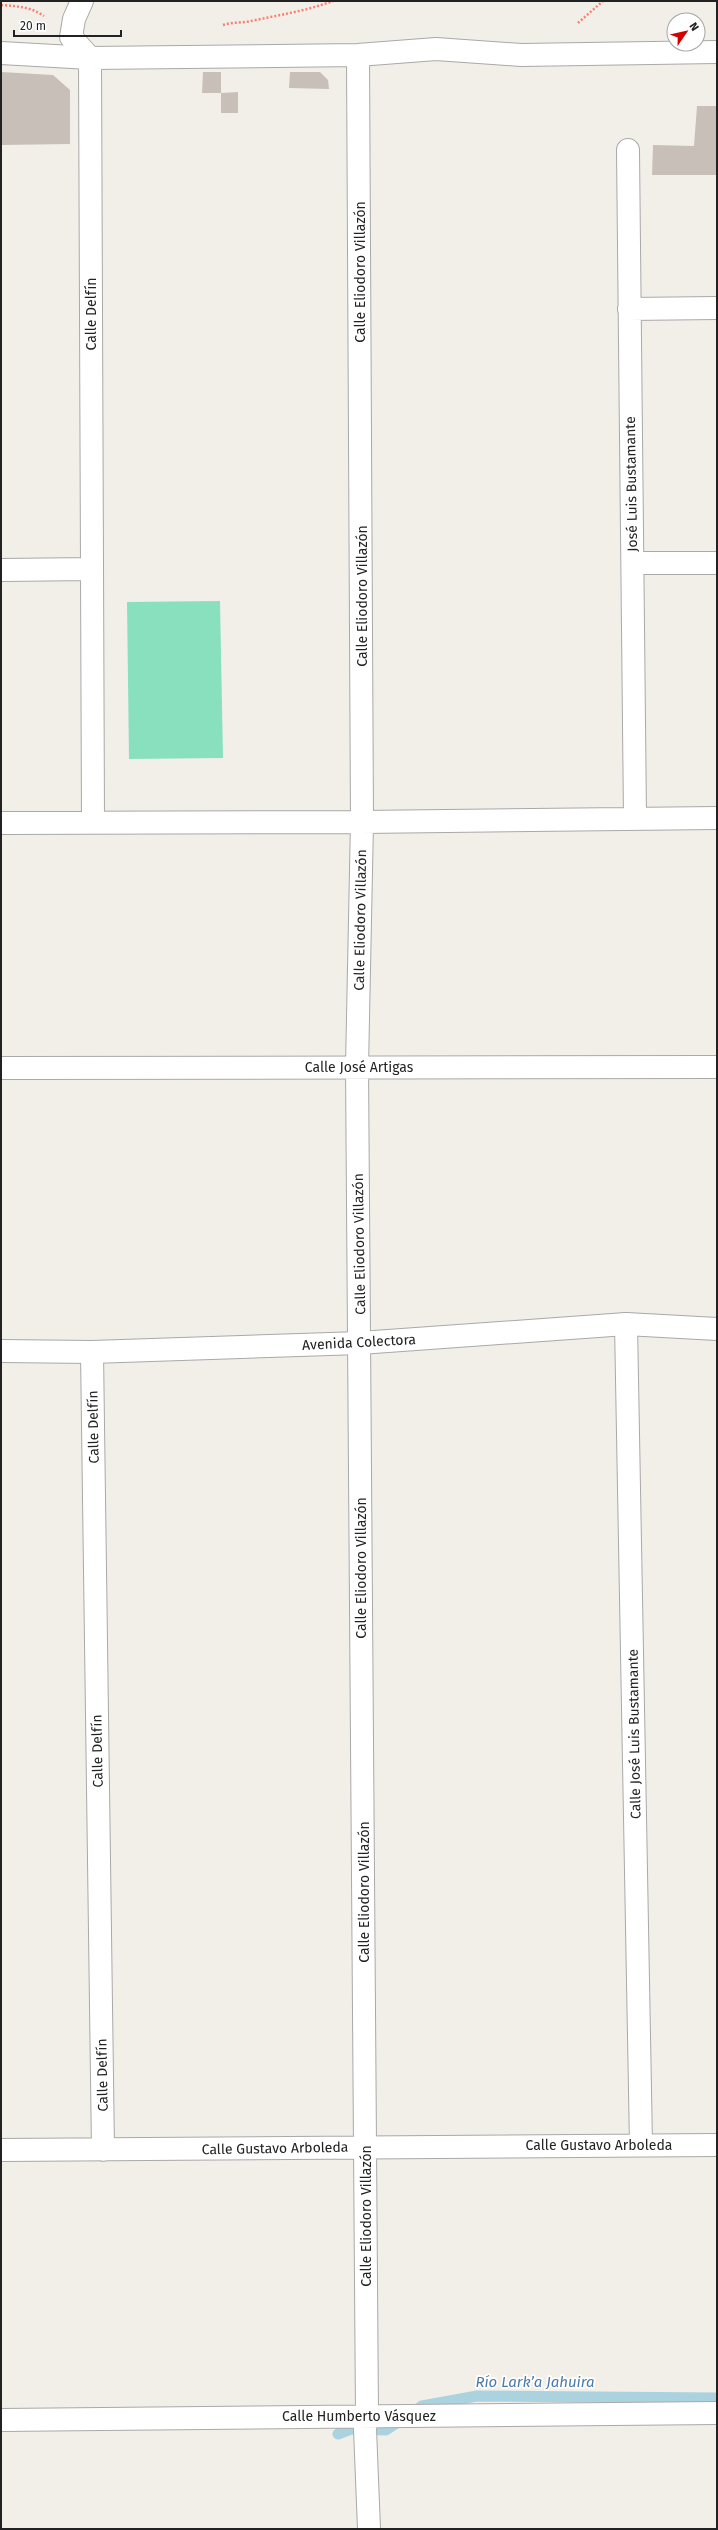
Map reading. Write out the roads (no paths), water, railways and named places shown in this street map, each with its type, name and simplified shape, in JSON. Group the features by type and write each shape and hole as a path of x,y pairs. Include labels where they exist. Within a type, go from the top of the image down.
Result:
{"street":[{"path":"82,1 74,19 71,37 90,58"},
{"path":"1,53 90,58 358,55 436,48 521,55 717,52"},
{"name":"Calle Eliodoro Villazón","path":"358,55 362,822 357,1067 366,2147 367,2415 365,2429 369,2529"},
{"name":"Calle Delfín","path":"90,58 93,822"},
{"name":"José Luis Bustamante","path":"628,150 628,308 635,818"},
{"path":"628,308 717,308"},
{"path":"632,563 717,563"},
{"path":"1,570 92,569"},
{"path":"1,822 362,822 717,818"},
{"name":"Calle José Artigas","path":"1,1068 717,1067"},
{"name":"Avenida Colectora","path":"1,1351 92,1352 360,1343 626,1324 717,1329"},
{"name":"Calle José Luis Bustamante","path":"626,1324 641,2145"},
{"name":"Calle Delfín","path":"92,1352 103,2150"},
{"name":"Calle Gustavo Arboleda","path":"1,2150 717,2144"},
{"name":"Calle Humberto Vásquez","path":"1,2420 717,2412"}],"waterway":[{"name":"Río Lark’a Jahuira","path":"418,2409 422,2406 477,2396 717,2398"},
{"name":"Río Lark’a Jahuira","path":"338,2434 351,2429 386,2430 401,2420"}]}
